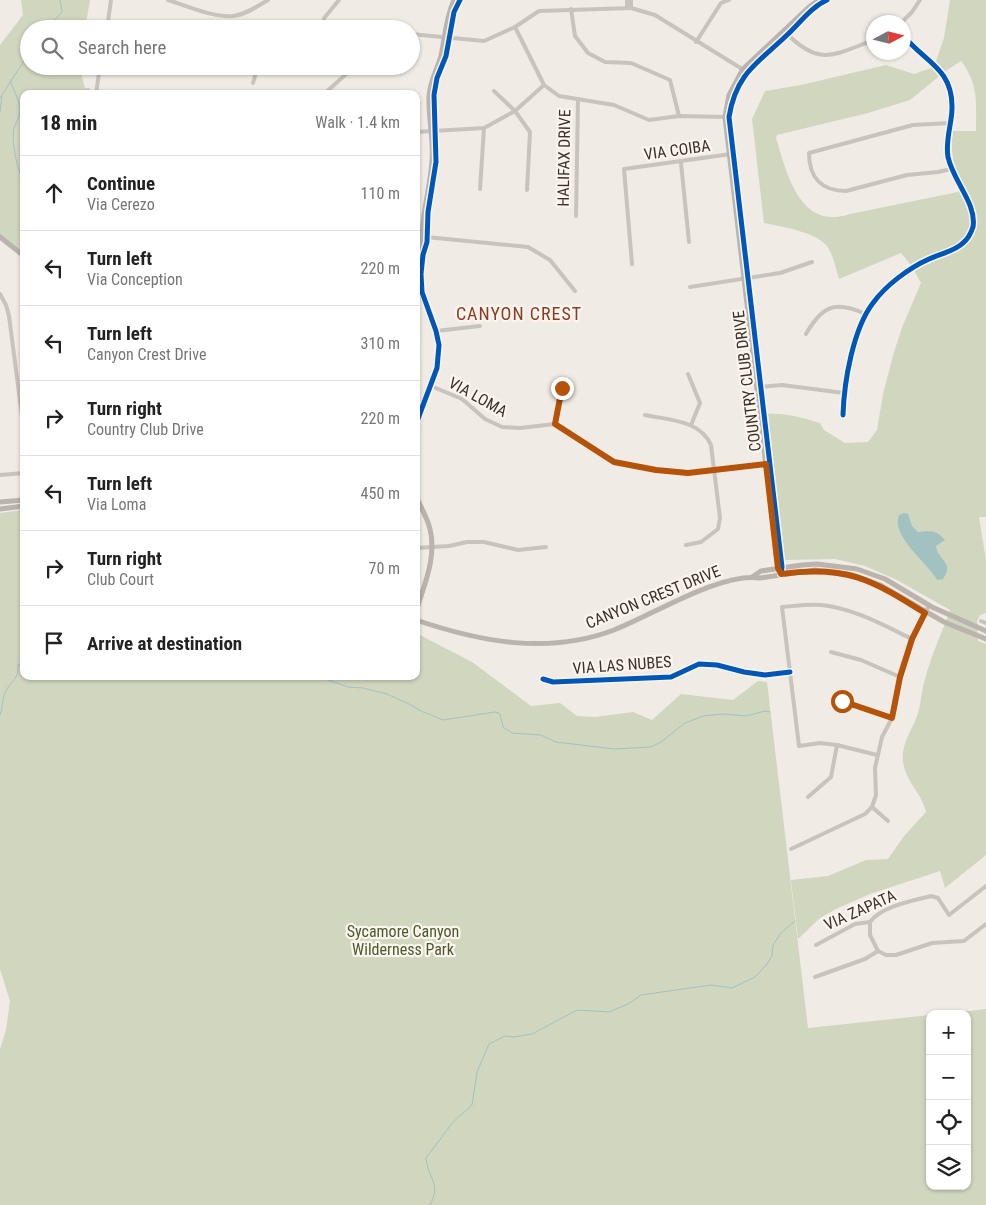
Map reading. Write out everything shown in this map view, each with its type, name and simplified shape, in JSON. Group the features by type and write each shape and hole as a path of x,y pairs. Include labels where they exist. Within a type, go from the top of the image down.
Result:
{"street":[{"path":"108,20 111,0"},
{"path":"168,0 220,16 234,16 244,13 268,0"},
{"path":"324,20 339,0"},
{"path":"420,414 438,368 439,345 422,292 422,236 424,209 432,162 434,95 437,78 444,62 449,11 454,0"},
{"path":"447,38 454,12 460,0"},
{"path":"627,0 629,8"},
{"path":"629,8 631,0"},
{"path":"696,42 720,2 729,0"},
{"name":"COUNTRY CLUB DRIVE","path":"786,33 819,0"},
{"name":"COUNTRY CLUB DRIVE","path":"781,574 727,117 729,95 745,70 810,12 828,0"},
{"path":"909,15 920,0"},
{"path":"420,35 484,41 515,27 539,11 629,8 655,15 696,42 745,70"},
{"path":"571,9 575,36 588,53 605,62 631,63 670,80 679,116"},
{"path":"515,27 544,85 558,96 614,106 649,120 679,116 727,117"},
{"path":"786,33 806,50 822,55 832,55 866,43"},
{"path":"843,415 844,393 854,347 866,314 873,302 889,286 927,259 960,246 971,233 974,218 971,206 951,169 947,146 952,100 946,80 938,68 911,44"},
{"path":"97,90 99,75"},
{"path":"253,83 255,75"},
{"path":"329,90 346,75"},
{"path":"420,132 484,128 515,111 544,85"},
{"path":"494,91 515,111 530,132 527,190"},
{"name":"HALIFAX DRIVE","path":"576,216 578,99"},
{"path":"950,123 912,125 809,153 809,160 812,172 817,180 826,187 846,192 907,175 951,169"},
{"path":"480,189 484,128"},
{"name":"VIA COIBA","path":"632,264 624,169 731,154"},
{"path":"681,162 689,242"},
{"path":"422,236 528,247 550,260 575,291"},
{"path":"0,237 20,253"},
{"path":"690,287 780,273 812,262"},
{"path":"0,294 9,316 20,389"},
{"path":"806,334 817,317 830,308 847,307 866,314"},
{"path":"436,331 480,326"},
{"path":"688,374 700,403 691,425"},
{"path":"759,387 782,385 844,393"},
{"name":"VIA LOMA","path":"432,386 462,399 485,418 502,427 520,428 555,424"},
{"path":"562,388 555,424 614,462 656,470 688,473 768,464"},
{"path":"645,415 699,428 707,436 711,445 720,518 718,529 701,542 686,545"},
{"path":"0,475 20,473"},
{"path":"0,502 20,500"},
{"path":"0,509 20,506"},
{"path":"420,506 429,525 432,547 430,564 420,598"},
{"path":"420,548 449,546 467,542 484,542 518,550 546,547"},
{"name":"CANYON CREST DRIVE","path":"752,577 761,571 817,564 857,569 885,579 929,605 986,631"},
{"name":"CANYON CREST DRIVE","path":"420,621 456,633 502,642 551,644 596,636 614,630 705,588 732,579 760,578 815,570 853,575 880,585 925,613 986,639"},
{"path":"877,755 837,745 820,743 799,746 782,607 822,605 864,616 912,639"},
{"path":"791,850 865,814 872,807 876,795 875,768 882,737 892,718 900,677 912,639 929,605"},
{"path":"831,652 861,660 900,677"},
{"name":"VIA LAS NUBES","path":"543,680 553,682 671,677 699,664 717,665 765,675 790,672"},
{"path":"842,701 892,718"},
{"path":"808,797 831,777 837,745"},
{"path":"872,807 888,821"},
{"name":"VIA ZAPATA","path":"816,945 855,924 870,922 882,910 931,896 938,898 949,915 986,886"},
{"path":"870,922 870,935 878,951 886,956 896,955 932,943 964,941 986,924"},
{"path":"815,977 865,958 878,951"}],"green space":[{"path":"21,0 90,0 87,20 20,20 20,75 81,75 85,88 90,88 90,90 20,90 20,253 0,238 0,45 23,15"},
{"path":"950,0 986,0 986,517 979,517 986,560 986,613 980,615 977,621 978,641 986,644 986,855 945,888 940,871 870,894 820,918 798,939 791,880 828,876 866,860 888,859 904,836 926,812 921,799 906,774 903,754 918,713 929,665 950,610 897,580 865,566 835,559 785,560 768,414 788,415 820,423 824,430 845,443 868,442 877,430 883,394 894,352 921,283 911,265 901,253 839,279 829,249 818,238 800,231 764,223 752,119 765,91 801,85 886,65 914,74 934,67 944,38","holes":["961,61 974,86 976,131 953,131 953,158 963,185 958,192 833,217 819,214 808,207 798,196 785,167 776,138 777,135 868,113 910,100"]},
{"name":"Sycamore Canyon Wilderness Park","path":"20,510 20,680 420,680 420,635 472,662 531,706 560,703 577,716 595,717 633,712 652,720 681,694 733,700 758,681 767,682 808,1028 926,1015 926,1190 971,1190 971,1011 986,1009 986,1205 0,1205 0,1049 6,1030 10,1001 0,969 0,513"}],"water":[{"path":"908,514 912,526 918,532 936,532 945,540 936,546 937,551 947,565 943,579 937,580 905,541 898,523 899,515"}],"waterway":[{"path":"55,20 62,12 60,0"},
{"path":"0,98 20,67"},
{"path":"10,80 20,106"},
{"path":"0,112 2,96"},
{"path":"20,110 13,133 20,174"},
{"path":"0,715 5,693 16,677 18,665 20,665"},
{"path":"328,680 348,687 363,688 387,694 443,720 495,712 500,714 503,727 512,733 541,735 556,742 614,749 651,747 661,742 685,723 703,716 723,714 746,716 765,711 770,712"},
{"path":"430,1205 435,1186 426,1158 453,1122 472,1105 477,1072 489,1044 505,1036 513,1037 532,1034 577,1010 609,1012 628,1004 641,995 711,985 732,988 755,977 772,956 773,945 781,933 795,921"}],"cycle path":[{"path":"420,413 437,368 439,345 422,292 421,274 423,255 427,242 428,212 436,162 434,95 437,78 446,56 454,12 460,0"},
{"path":"781,574 782,567 729,117 737,90 750,70 811,11 827,0"},
{"path":"843,415 845,387 855,341 866,314 873,303 884,290 906,272 929,259 960,246 968,238 973,227 973,218 968,201 948,157 947,144 952,108 948,83 936,66 911,44"},
{"path":"543,679 553,682 671,677 699,664 717,665 765,675 790,672"}],"district":[{"name":"CANYON CREST","path":"519,313"}],"route":[{"path":"562,388 555,424 614,462 656,470 688,473 766,464 778,568 781,574 815,570 853,575 880,585 925,613 912,639 900,677 892,718 842,701"}]}
